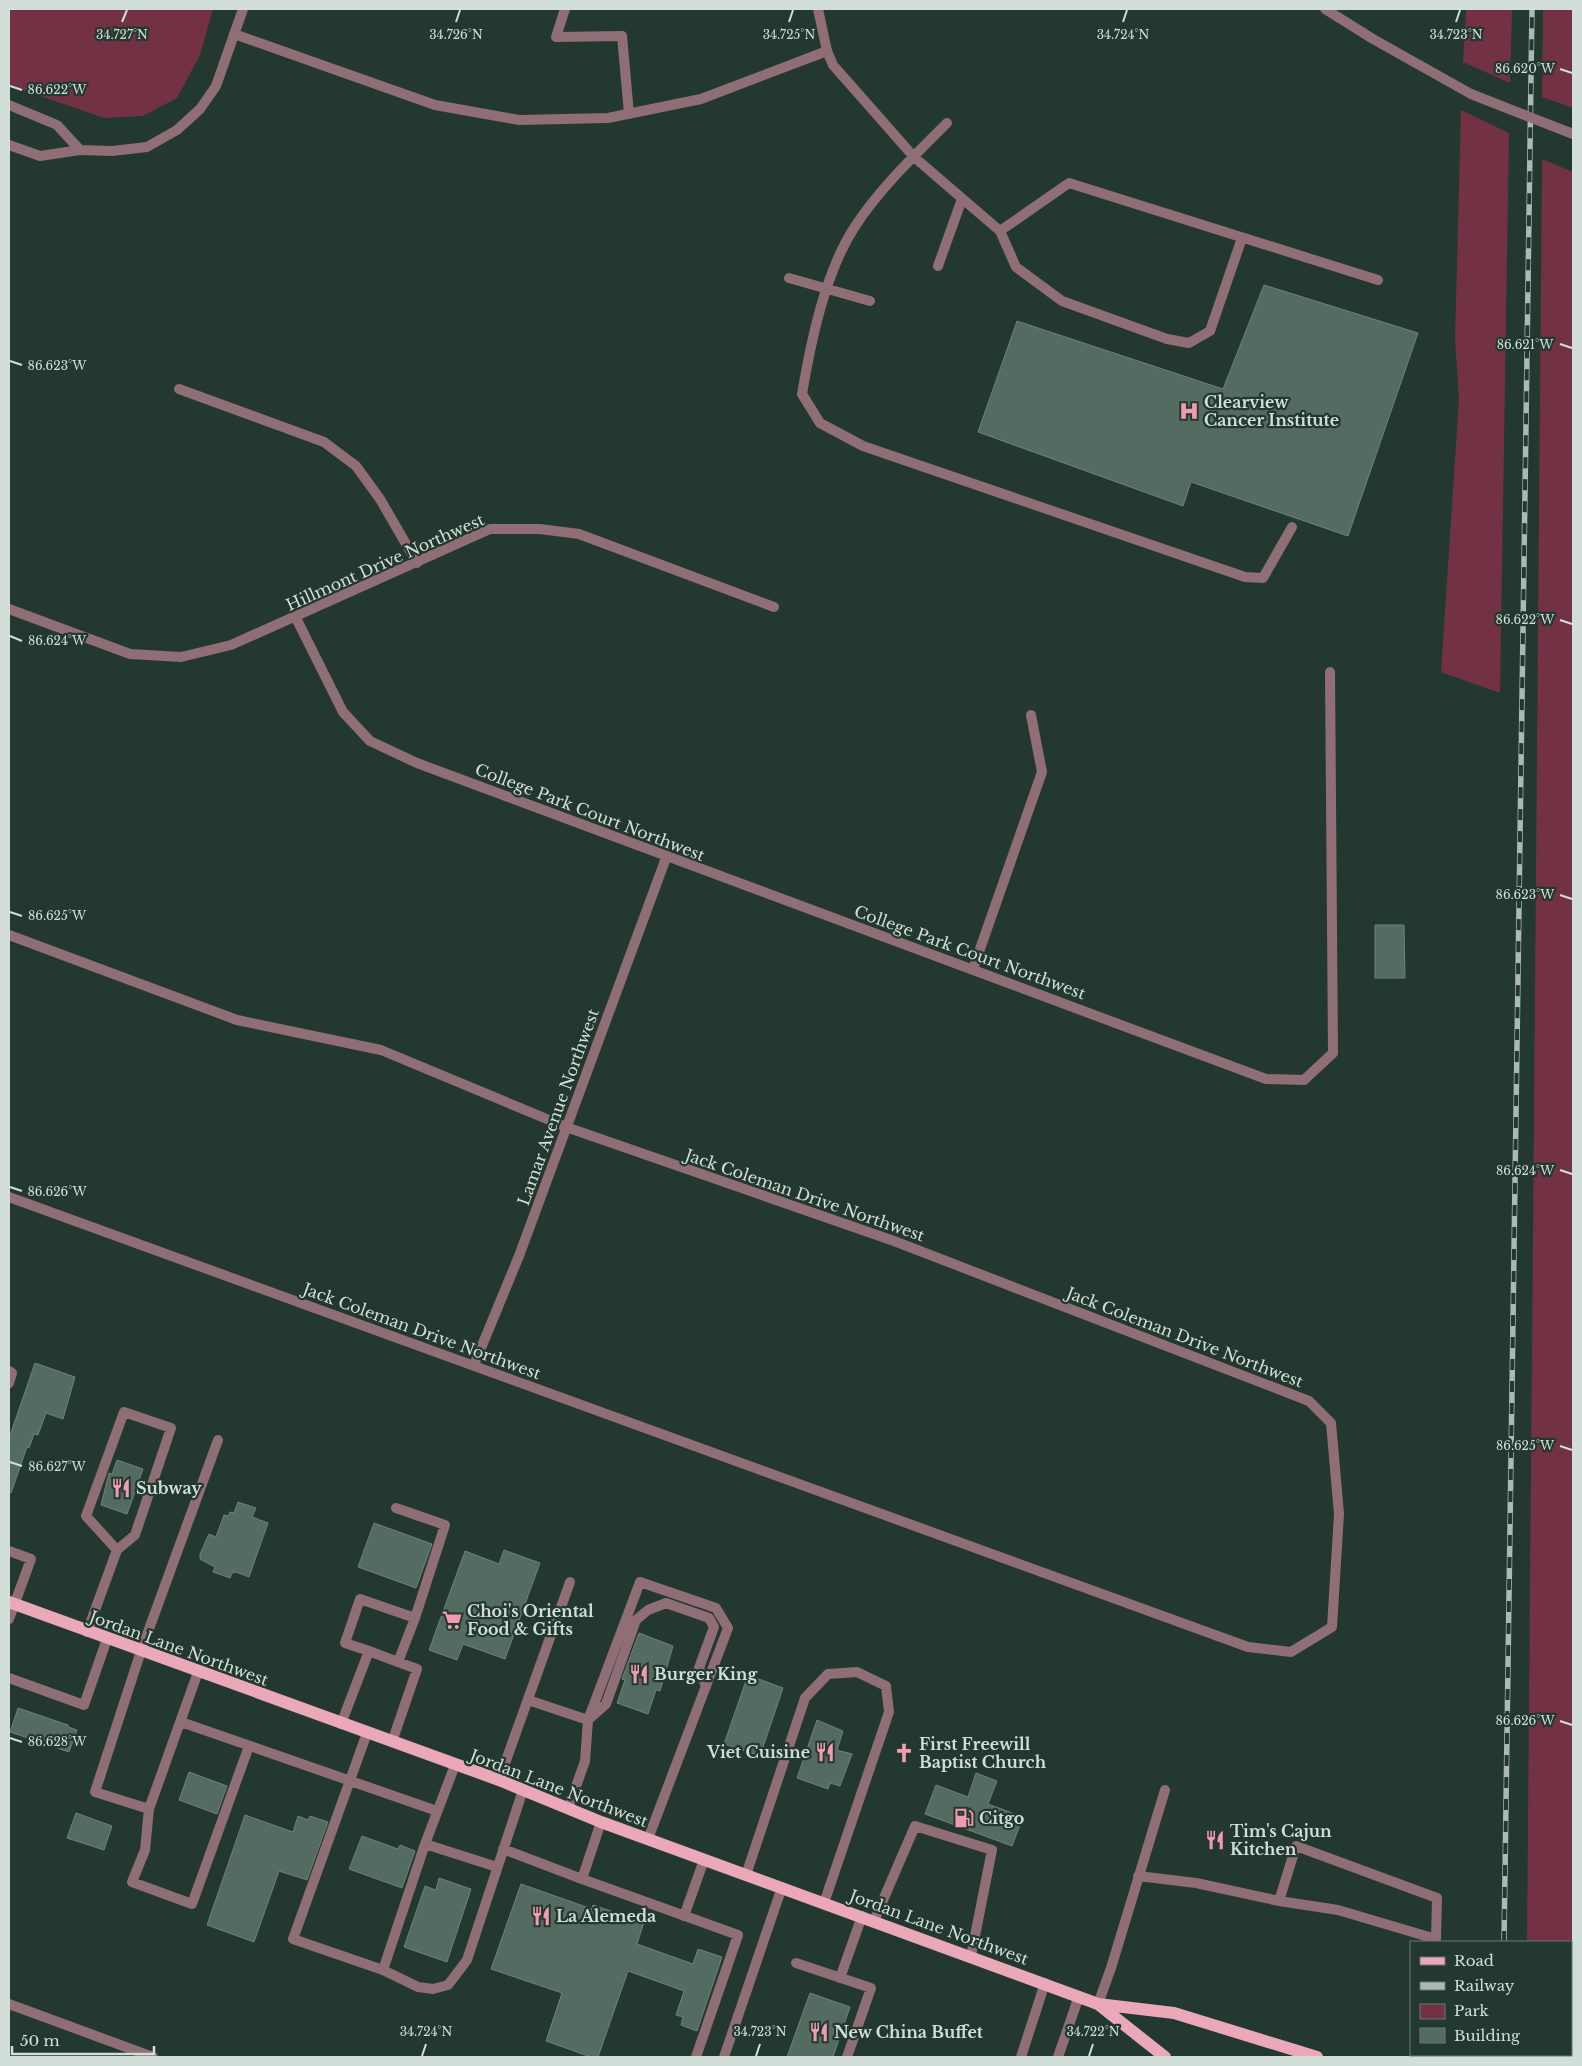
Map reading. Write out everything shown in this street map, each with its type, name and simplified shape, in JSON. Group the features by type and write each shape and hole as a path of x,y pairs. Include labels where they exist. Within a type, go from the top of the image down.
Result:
{"main road":[{"name":"Jordan Lane Northwest","path":"12,1603 87,1632 499,1780 601,1822 1079,1996 1098,2004 1166,2057"},
{"name":"Jordan Lane Northwest","path":"1098,2004 1174,2013 1317,2057"}],"street":[{"path":"9,145 40,156 80,150 112,151 147,147 177,130 200,109 216,86 243,9"},
{"path":"565,9 556,37 622,36 629,114"},
{"path":"818,9 827,50 833,65 914,157 1000,232 1016,267 1062,301 1167,339 1189,342 1210,331 1242,238"},
{"path":"1325,9 1373,39 1472,94 1573,134"},
{"path":"234,34 435,105 519,120 608,118 701,99 827,50"},
{"path":"9,105 58,125 80,150"},
{"path":"947,123 885,187 853,229 830,277 808,361 802,394 820,422 863,446 1245,577 1263,578 1292,527"},
{"path":"1000,232 1069,183 1378,280"},
{"path":"938,266 962,198"},
{"path":"789,278 870,301"},
{"path":"178,389 324,442 356,466 380,499 417,563"},
{"name":"Hillmont Drive Northwest","path":"9,609 130,654 182,657 231,645 296,618 490,529 540,529 579,534 774,607"},
{"name":"College Park Court Northwest","path":"296,618 343,712 370,740 417,763 666,858 973,969 1266,1079 1304,1080 1333,1054 1330,672"},
{"path":"973,969 1042,772 1031,715"},
{"name":"Lamar Avenue Northwest","path":"474,1365 518,1256 666,858"},
{"name":"Jack Coleman Drive Northwest","path":"9,935 237,1020 381,1050 566,1127 894,1241 1310,1401 1331,1423 1339,1514 1332,1627 1291,1652 1248,1647 9,1197"},
{"path":"9,1371 12,1372 9,1383"},
{"path":"87,1632 117,1550 135,1534 171,1428 124,1412 86,1516 117,1550"},
{"path":"149,1809 95,1792 141,1651 218,1440"},
{"path":"396,1508 445,1525 415,1618 398,1662"},
{"path":"9,1551 31,1559 12,1603 9,1619"},
{"path":"499,1780 570,1582"},
{"path":"568,1809 585,1761 588,1720 640,1582 716,1608 728,1628 648,1839"},
{"path":"392,1742 417,1669 345,1643 360,1599 415,1618"},
{"path":"588,1720 606,1704 636,1620 648,1610 666,1603 709,1618 714,1627 699,1668 706,1687"},
{"path":"9,1678 84,1705 107,1639"},
{"path":"341,1724 369,1651"},
{"path":"198,1672 149,1809 145,1850 132,1882 192,1904 249,1746"},
{"path":"746,1875 805,1698 828,1674 857,1672 886,1686 889,1712 824,1903"},
{"path":"528,1700 588,1720"},
{"path":"181,1722 437,1811"},
{"path":"367,1733 294,1939 383,1970 418,1987 433,1989 448,1985 467,1960 522,1790"},
{"path":"383,1970 425,1844 455,1765"},
{"path":"1098,2004 1164,1790"},
{"path":"582,1878 601,1822"},
{"path":"874,1921 914,1826 992,1850 971,1956"},
{"path":"425,1844 498,1867"},
{"path":"1138,1876 1196,1883 1279,1901 1338,1910 1436,1939 1437,1898 1296,1846 1279,1901"},
{"path":"503,1849 738,1935 696,2057"},
{"path":"684,1916 704,1860"},
{"path":"724,2057 782,1887"},
{"path":"840,1978 862,1916"},
{"path":"796,1963 871,1988 846,2057"},
{"path":"1021,2057 1045,1983"},
{"path":"1058,2057 1079,1996"},
{"path":"9,2004 153,2057"}],"green space":[{"path":"9,9 213,9 200,55 177,98 143,116 104,118 9,85"},
{"path":"1466,9 1512,9 1510,83 1463,62"},
{"path":"1543,9 1573,9 1573,108 1542,97"},
{"path":"1461,110 1509,133 1500,693 1441,672 1459,399 1455,339"},
{"path":"1542,159 1573,172 1573,2057 1526,2057 1572,2056 1572,1941 1527,1941"}],"building":[{"name":"Clearview Cancer Institute","path":"1264,285 1418,333 1348,536 1191,482 1183,506 978,432 1017,321 1223,389"},
{"path":"1375,925 1404,925 1405,978 1375,978"},
{"path":"35,1363 75,1377 63,1419 46,1413 38,1435 34,1434 29,1448 27,1447 11,1493 9,1492 9,1438"},
{"path":"117,1460 143,1469 127,1514 101,1505 109,1473 112,1474"},
{"path":"238,1502 256,1508 252,1517 268,1523 249,1577 236,1572 232,1573 230,1578 213,1572 215,1567 200,1559 200,1554 209,1534 216,1537 224,1515 228,1516 230,1512 234,1513"},
{"path":"374,1523 432,1544 416,1588 358,1567"},
{"path":"504,1550 540,1563 505,1659 463,1644 457,1660 429,1650 465,1551 499,1564"},
{"path":"639,1633 673,1646 660,1691 656,1690 648,1714 617,1703 625,1680 622,1679"},
{"path":"748,1675 783,1688 760,1756 724,1744"},
{"path":"18,1708 68,1725 68,1727 77,1730 69,1752 10,1732"},
{"name":"Viet Cuisine","path":"817,1720 843,1731 837,1750 852,1754 840,1786 830,1783 828,1789 797,1778"},
{"path":"189,1772 227,1786 217,1814 179,1800"},
{"path":"976,1773 997,1781 988,1804 1023,1817 1012,1846 925,1814 936,1785 968,1797"},
{"path":"76,1813 112,1826 104,1850 67,1838"},
{"path":"245,1815 293,1832 298,1816 308,1820 310,1816 328,1822 307,1880 279,1871 254,1942 207,1925"},
{"path":"362,1836 398,1849 400,1845 415,1851 402,1888 349,1869"},
{"path":"439,1878 471,1889 447,1962 404,1947 425,1886 436,1890"},
{"path":"521,1884 592,1909 593,1905 644,1922 637,1944 693,1964 698,1949 722,1957 697,2031 681,2025 683,2017 676,2015 684,1991 628,1971 598,2057 591,2057 546,2041 562,1993 491,1969"},
{"name":"New China Buffet","path":"810,1993 850,2007 833,2057 787,2057"}],"railway":[{"path":"1504,1941 1532,9"}],"place":[{"name":"Clearview Cancer Institute","path":"1189,411"},
{"name":"Subway","path":"121,1488"},
{"name":"Choi's Oriental Food & Gifts","path":"452,1620"},
{"name":"Burger King","path":"639,1674"},
{"name":"Viet Cuisine","path":"825,1752"},
{"name":"First Freewill Baptist Church","path":"904,1753"},
{"name":"Citgo","path":"964,1818"},
{"name":"Tim's Cajun Kitchen","path":"1215,1840"},
{"name":"La Alemeda","path":"541,1916"},
{"name":"New China Buffet","path":"819,2032"}]}
